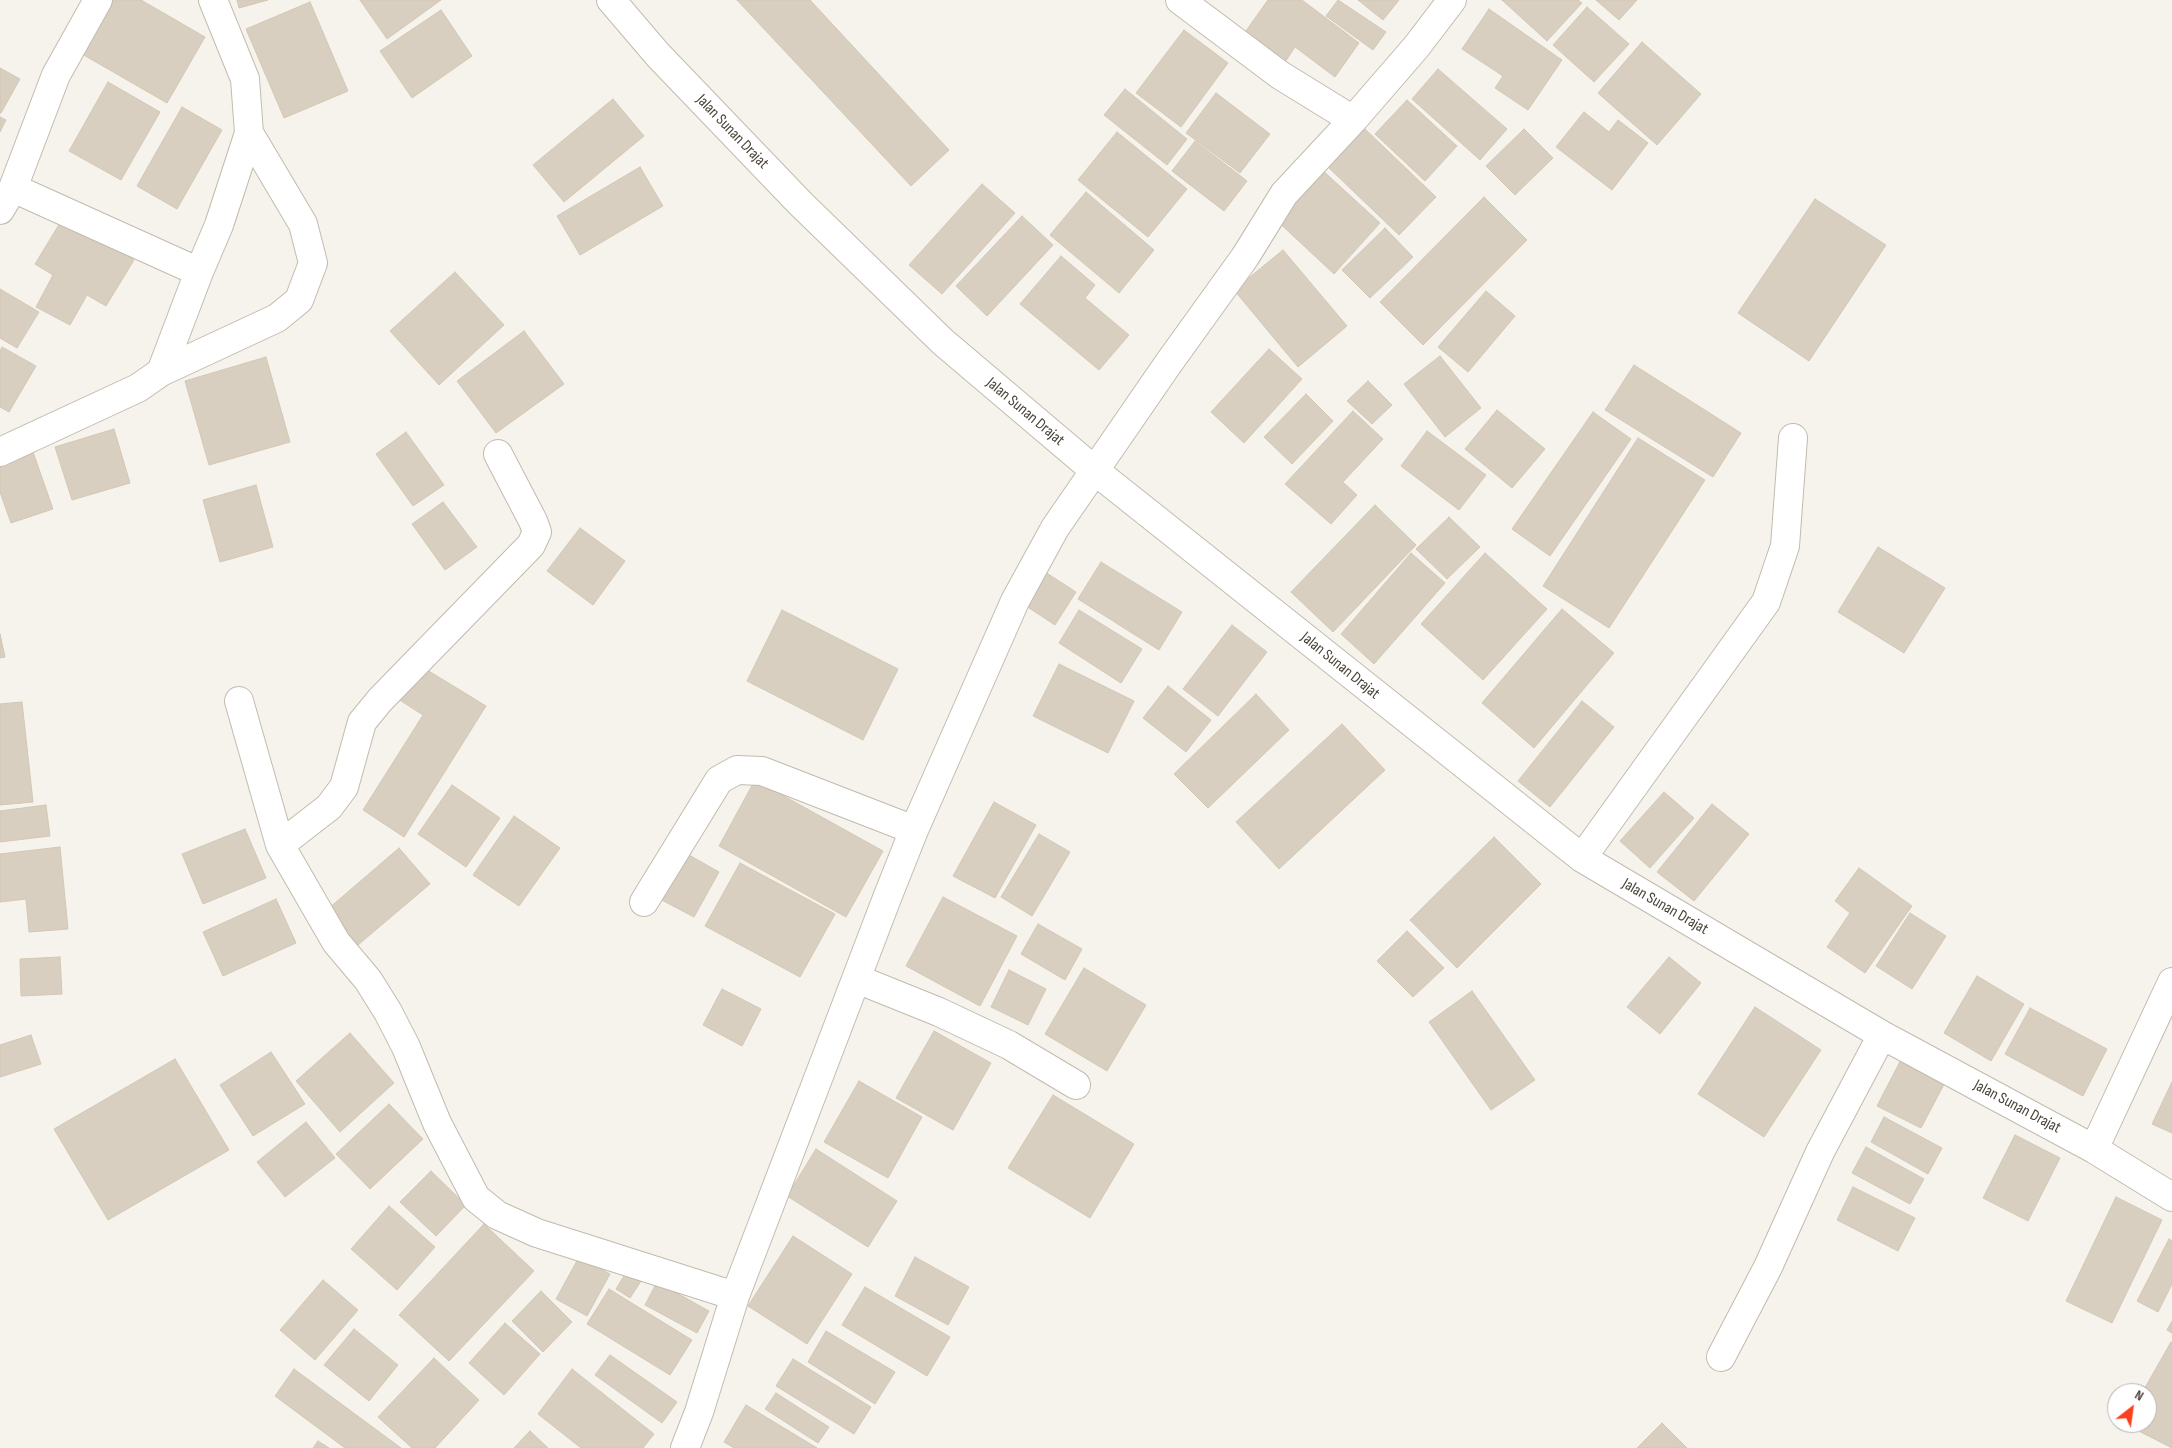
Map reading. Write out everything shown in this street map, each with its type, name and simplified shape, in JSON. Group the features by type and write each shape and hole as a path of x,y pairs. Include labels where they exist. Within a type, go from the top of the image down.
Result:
{"street":[{"path":"98,0 56,75 7,199 198,272"},
{"path":"161,372 198,272 218,225 249,133 245,80 213,0"},
{"name":"Jalan Sunan Drajat","path":"611,0 658,55 800,203 943,342 1094,470 1582,858 1882,1035 2094,1149 2172,1197"},
{"path":"1180,0 1280,75 1353,120"},
{"path":"685,1448 699,1412 735,1296 914,830 1015,601 1055,528 1234,273 1284,194 1353,120 1417,46 1452,0"},
{"path":"0,452 138,388 161,372 277,318 300,300 313,264 303,224 249,133"},
{"path":"1582,858 1766,602 1785,546 1793,438"},
{"path":"280,845 329,807 344,787 362,722 380,700 531,545 537,532 535,526 498,454"},
{"path":"239,701 280,845 336,942 368,980 388,1012 406,1047 437,1124 476,1198 497,1215 537,1233 735,1296"},
{"path":"644,902 719,780 736,770 762,771 914,830"},
{"path":"857,979 948,1016 1009,1045 1076,1085"},
{"path":"2094,1149 2172,982"},
{"path":"1721,1357 1768,1267 1820,1152 1882,1035"}],"building":[{"path":"113,0 141,0 205,37 167,103 82,54"},
{"path":"237,0 268,0 239,8"},
{"path":"360,0 441,0 387,39"},
{"path":"737,0 810,0 949,150 911,186"},
{"path":"1268,0 1302,0 1359,43 1335,77 1295,47 1283,65 1243,35"},
{"path":"1338,0 1386,32 1373,50 1326,16"},
{"path":"1358,0 1399,0 1383,20"},
{"path":"1502,0 1578,0 1582,3 1547,41"},
{"path":"1596,0 1637,0 1619,20"},
{"path":"310,2 348,91 284,118 246,29"},
{"path":"1587,7 1629,44 1594,82 1553,45"},
{"path":"1489,9 1562,60 1528,110 1495,88 1503,76 1462,49"},
{"path":"441,10 472,56 412,98 380,51"},
{"path":"1184,30 1228,63 1181,127 1136,93"},
{"path":"1642,42 1701,94 1657,145 1598,93"},
{"path":"0,68 20,79 1,113 0,113"},
{"path":"1438,69 1507,129 1480,160 1412,99"},
{"path":"108,82 160,112 121,180 69,151"},
{"path":"1125,89 1187,139 1167,165 1104,115"},
{"path":"1216,93 1270,134 1240,173 1186,133"},
{"path":"613,99 644,136 564,202 533,165"},
{"path":"1407,100 1457,146 1425,181 1375,134"},
{"path":"182,107 222,130 177,209 137,186"},
{"path":"1584,112 1609,132 1618,120 1648,143 1612,190 1556,147"},
{"path":"0,117 6,120 0,132"},
{"path":"1365,129 1436,197 1399,235 1328,167"},
{"path":"1524,129 1553,158 1515,195 1486,166"},
{"path":"1117,132 1187,189 1148,237 1078,180"},
{"path":"1195,141 1247,181 1224,211 1172,171"},
{"path":"640,167 663,206 580,255 557,216"},
{"path":"1320,168 1380,223 1334,274 1274,218"},
{"path":"982,184 1015,213 942,294 909,265"},
{"path":"1086,192 1154,250 1119,293 1050,235"},
{"path":"1484,197 1527,240 1423,345 1380,302"},
{"path":"1815,199 1886,245 1809,361 1738,313"},
{"path":"1022,216 1053,245 987,316 956,286"},
{"path":"63,218 134,260 106,306 87,295 70,325 36,307 53,275 35,264"},
{"path":"1385,228 1413,257 1370,298 1342,270"},
{"path":"1283,250 1347,326 1298,367 1234,290"},
{"path":"1061,256 1095,285 1085,298 1129,335 1099,370 1020,304"},
{"path":"455,272 504,325 439,385 390,331"},
{"path":"0,289 39,312 17,348 0,338"},
{"path":"1486,291 1515,316 1468,372 1438,347"},
{"path":"524,331 564,384 496,433 457,381"},
{"path":"2,347 36,366 9,412 0,407 0,351"},
{"path":"1269,349 1302,379 1244,443 1211,412"},
{"path":"1440,356 1481,408 1445,437 1404,384"},
{"path":"266,357 290,442 209,465 185,381"},
{"path":"1634,365 1741,433 1713,477 1605,410"},
{"path":"1368,381 1392,405 1372,424 1347,401"},
{"path":"1306,394 1333,421 1292,464 1264,437"},
{"path":"1497,410 1545,449 1512,488 1465,449"},
{"path":"1353,411 1383,439 1343,482 1357,495 1331,524 1285,484"},
{"path":"1593,412 1631,439 1550,556 1512,529"},
{"path":"114,429 130,483 72,500 55,447"},
{"path":"1427,431 1486,475 1459,510 1401,466"},
{"path":"406,432 444,485 413,506 376,454"},
{"path":"1638,438 1705,480 1609,628 1543,586"},
{"path":"33,452 53,509 11,523 0,492 0,463"},
{"path":"256,485 273,547 220,562 203,500"},
{"path":"443,502 477,547 445,570 412,524"},
{"path":"1375,505 1416,545 1333,632 1291,592"},
{"path":"1449,517 1480,547 1447,579 1416,549"},
{"path":"580,528 625,561 593,605 547,571"},
{"path":"1878,547 1945,588 1904,653 1838,612"},
{"path":"1411,553 1445,583 1374,664 1341,634"},
{"path":"1485,553 1547,609 1483,680 1421,624"},
{"path":"1101,562 1182,612 1159,650 1078,599"},
{"path":"1045,572 1076,592 1055,625 1023,604"},
{"path":"1562,609 1614,653 1534,748 1482,703"},
{"path":"782,610 898,669 863,740 747,681"},
{"path":"1079,610 1142,649 1121,683 1059,643"},
{"path":"1232,625 1267,652 1218,716 1183,689"},
{"path":"0,634 5,657 0,658"},
{"path":"1059,664 1134,701 1108,753 1033,716"},
{"path":"419,665 486,706 404,837 363,810 423,715 398,699"},
{"path":"1168,686 1211,720 1186,752 1143,718"},
{"path":"1256,694 1289,730 1208,808 1174,774"},
{"path":"1582,701 1614,727 1550,807 1518,781"},
{"path":"22,702 33,802 0,805 0,704"},
{"path":"1342,724 1385,770 1279,869 1236,822"},
{"path":"755,780 883,851 846,917 719,846"},
{"path":"452,785 500,818 466,867 418,834"},
{"path":"1664,792 1694,818 1650,868 1620,841"},
{"path":"994,802 1036,825 995,898 953,876"},
{"path":"1712,804 1749,834 1694,901 1657,872"},
{"path":"46,805 50,836 0,842 0,811"},
{"path":"514,816 560,848 519,906 473,875"},
{"path":"245,829 266,878 203,904 182,854"},
{"path":"1039,834 1070,852 1032,916 1001,897"},
{"path":"1494,837 1541,884 1457,968 1410,920"},
{"path":"60,847 68,929 29,932 26,899 0,902 0,854"},
{"path":"399,848 430,884 352,950 321,915"},
{"path":"682,851 719,872 694,917 656,897"},
{"path":"740,863 835,914 800,977 705,926"},
{"path":"1859,868 1912,906 1865,973 1827,947 1850,913 1835,901"},
{"path":"943,897 1017,936 980,1006 906,966"},
{"path":"276,899 296,943 223,976 203,932"},
{"path":"1910,913 1946,936 1912,989 1876,966"},
{"path":"1038,924 1082,949 1065,980 1021,954"},
{"path":"1407,931 1444,968 1413,997 1377,961"},
{"path":"60,957 62,994 21,996 20,959"},
{"path":"1669,957 1701,983 1660,1034 1627,1007"},
{"path":"1084,968 1146,1005 1107,1071 1045,1034"},
{"path":"1009,970 1046,989 1028,1025 991,1007"},
{"path":"1977,976 2024,1004 1991,1061 1944,1033"},
{"path":"722,989 761,1009 742,1046 703,1025"},
{"path":"1472,991 1535,1080 1491,1110 1429,1022"},
{"path":"1755,1007 1821,1050 1764,1137 1698,1094"},
{"path":"2030,1008 2107,1049 2083,1096 2005,1054"},
{"path":"934,1031 991,1063 953,1130 896,1098"},
{"path":"350,1033 394,1083 340,1132 296,1081"},
{"path":"31,1035 41,1064 0,1077 0,1045"},
{"path":"1906,1050 1950,1073 1921,1128 1877,1106"},
{"path":"271,1052 305,1104 253,1136 220,1085"},
{"path":"175,1059 229,1150 108,1220 54,1129"},
{"path":"859,1081 922,1117 888,1178 824,1142"},
{"path":"2172,1082 2172,1133 2152,1124"},
{"path":"1053,1095 1134,1144 1090,1218 1008,1168"},
{"path":"389,1104 423,1139 370,1189 336,1154"},
{"path":"1884,1117 1942,1148 1928,1174 1871,1142"},
{"path":"306,1122 335,1158 285,1197 257,1162"},
{"path":"2015,1135 2060,1158 2028,1221 1983,1198"},
{"path":"1866,1147 1924,1179 1910,1204 1852,1173"},
{"path":"816,1149 897,1201 868,1247 787,1196"},
{"path":"431,1171 466,1205 436,1236 400,1202"},
{"path":"1853,1187 1915,1218 1898,1251 1837,1220"},
{"path":"2116,1197 2162,1220 2112,1323 2066,1301"},
{"path":"389,1206 435,1247 397,1290 351,1249"},
{"path":"484,1224 534,1271 449,1361 399,1315"},
{"path":"793,1236 852,1274 807,1344 748,1306"},
{"path":"2169,1239 2172,1241 2172,1284 2158,1312 2137,1301"},
{"path":"579,1257 610,1274 587,1316 556,1299"},
{"path":"915,1257 969,1287 948,1325 895,1296"},
{"path":"630,1266 645,1275 630,1298 616,1289"},
{"path":"323,1280 358,1310 315,1360 280,1330"},
{"path":"657,1282 709,1311 697,1333 645,1305"},
{"path":"865,1287 950,1337 927,1376 842,1325"},
{"path":"609,1289 692,1340 670,1375 587,1324"},
{"path":"541,1291 572,1322 543,1352 512,1321"},
{"path":"2172,1321 2172,1333 2167,1330"},
{"path":"505,1323 540,1354 504,1395 469,1363"},
{"path":"354,1329 398,1365 369,1401 324,1365"},
{"path":"826,1331 895,1372 875,1404 808,1362"},
{"path":"2171,1342 2172,1448 2143,1433 2157,1433 2157,1383 2148,1383"},
{"path":"610,1355 677,1402 662,1423 595,1375"},
{"path":"434,1358 479,1400 435,1448 412,1448 378,1417"},
{"path":"793,1359 871,1407 854,1434 776,1386"},
{"path":"294,1369 401,1448 345,1448 275,1396"},
{"path":"572,1369 654,1434 643,1448 581,1448 538,1414"},
{"path":"776,1393 829,1427 818,1443 765,1409"},
{"path":"746,1405 817,1448 734,1448 724,1442"},
{"path":"1662,1423 1687,1448 1637,1448"},
{"path":"530,1431 548,1448 514,1448"},
{"path":"318,1441 329,1448 313,1448"}]}
